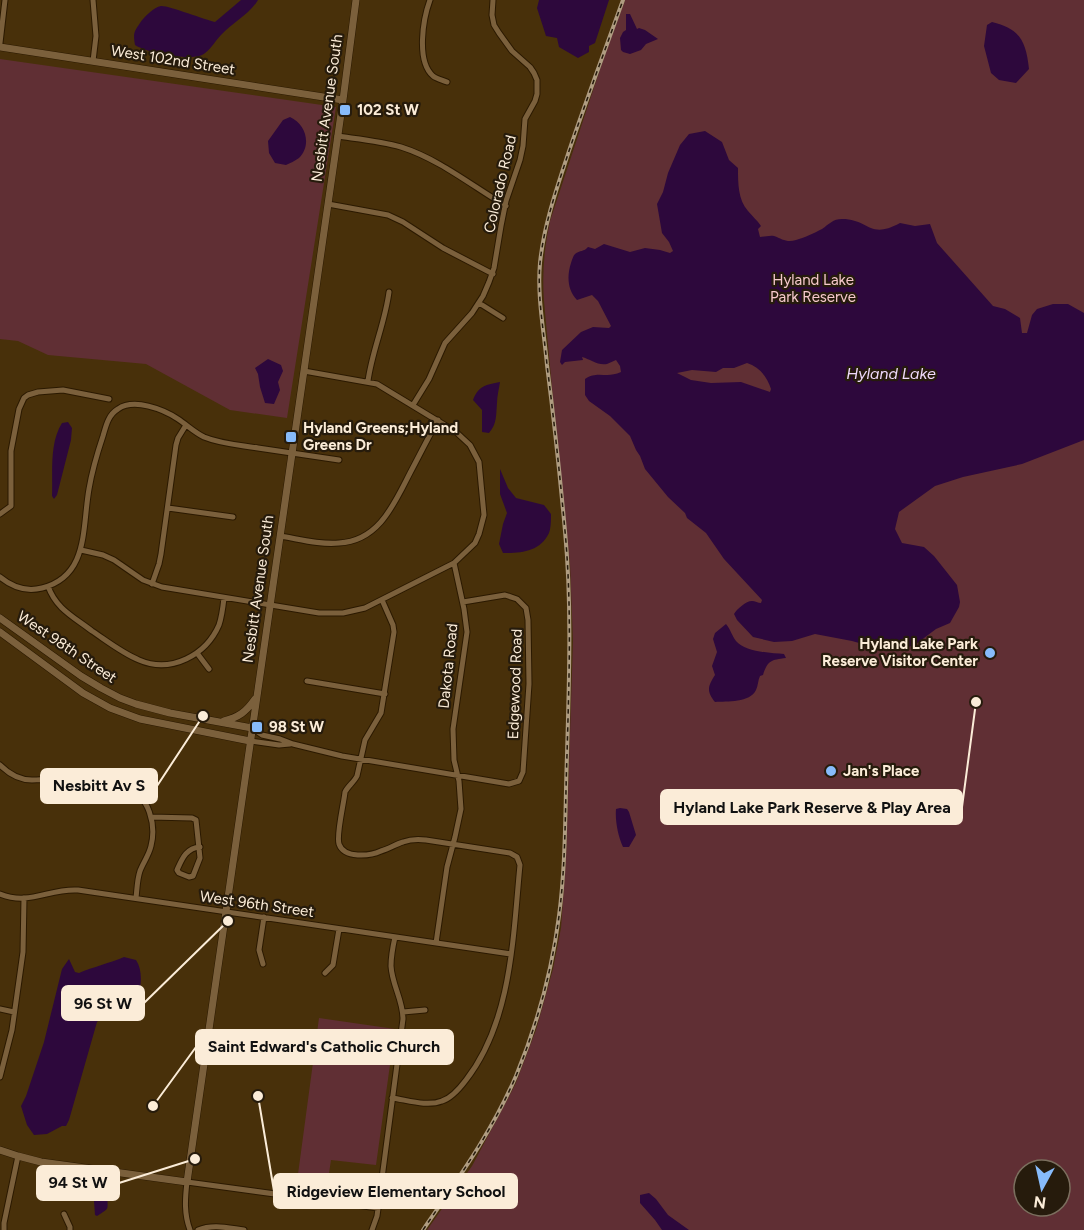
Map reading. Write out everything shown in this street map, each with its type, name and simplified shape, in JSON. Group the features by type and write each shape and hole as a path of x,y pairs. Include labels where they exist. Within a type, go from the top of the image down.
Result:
{"street":[{"path":"0,45 5,0"},
{"path":"93,0 96,36 93,61"},
{"name":"Nesbitt Avenue South","path":"187,1182 356,0"},
{"path":"430,0 424,25 425,63 435,77 447,82"},
{"path":"493,0 492,15 499,33 512,51 530,67 537,80 545,79"},
{"name":"West 102nd Street","path":"0,45 343,100"},
{"name":"Colorado Road","path":"413,405 429,379 445,344 472,313 493,274 509,190 520,160 525,119 537,94 537,80"},
{"path":"337,136 411,151 436,162 506,206"},
{"path":"328,204 388,215 443,248 493,274"},
{"path":"368,381 372,358 385,316 388,292"},
{"path":"478,303 503,318"},
{"path":"81,550 114,560 152,584 270,606 331,614 354,612 454,563 475,543 482,525 484,504 480,471 470,445 456,432 385,387 368,381 304,371"},
{"path":"0,514 11,506 11,451 24,398 38,392 63,390 109,399"},
{"path":"0,588 2,579 27,590 48,586 57,582 77,562 81,550 94,465 108,419 122,407 134,405 156,409 216,441 339,460"},
{"path":"280,536 339,543 367,535 386,518 438,420"},
{"path":"152,584 159,564 176,445 186,425"},
{"path":"168,508 233,517"},
{"name":"Dakota Road","path":"436,943 447,867 461,809 454,760 453,729 467,632 454,563"},
{"path":"48,586 60,607 111,644 139,660 160,665 182,661 197,653 208,642 218,627 224,598"},
{"name":"Edgewood Road","path":"463,602 505,595 517,599 526,608 528,614 529,684 523,772 519,781 509,784"},
{"path":"382,600 394,632 385,694 381,713 365,740 357,776 345,792 338,842 342,850 357,855 374,854 411,840 426,840 510,853 517,857 519,865 512,954 506,985 492,1032 480,1058 462,1084 441,1102 429,1103 392,1098"},
{"name":"West 98th Street","path":"0,618 81,676 120,698 159,710 252,728 262,735 361,760 509,784"},
{"name":"West 98th Street","path":"0,632 83,693 110,708 140,719 250,741 279,745 293,744"},
{"path":"197,653 209,669"},
{"path":"307,681 385,694"},
{"path":"221,722 238,717 247,710 256,697"},
{"path":"0,765 15,776 52,782 68,794 85,800 101,799 120,791 139,795 146,803 151,817 153,835 140,873 136,898"},
{"path":"151,817 196,820 200,847 200,858 193,876 178,873 177,870 184,855 200,847"},
{"name":"West 96th Street","path":"0,894 16,898 39,897 69,889 512,954"},
{"path":"0,1077 8,1050 24,943 24,898"},
{"path":"263,964 259,950 264,917"},
{"path":"325,973 333,965 339,928"},
{"path":"372,1230 377,1216 403,1012 391,965 395,937"},
{"path":"0,1010 14,1012"},
{"path":"403,1012 425,1010"},
{"path":"0,1150 41,1162 378,1208"},
{"path":"4,1230 3,1214 18,1156"},
{"path":"187,1182 185,1212 190,1230"},
{"path":"64,1214 70,1230"},
{"path":"198,1230 209,1226 244,1230"}],"green space":[{"name":"Hyland Lake Park Reserve","path":"625,0 1084,0 1084,1230 427,1230 472,1166 515,1085 536,1030 553,969 561,928 566,858 573,641 570,564 544,301 543,271 550,221"},
{"path":"0,59 336,107 287,418 230,410 146,364 48,355 18,341 0,339"},
{"path":"319,1018 395,1029 376,1165 331,1160 326,1193 296,1189"}],"water":[{"path":"241,0 258,0 202,55 188,57 168,55 135,45 136,29 152,10 158,7 171,8 215,22"},
{"path":"539,0 609,0 595,43 589,46 589,52 578,58 559,47 557,38 546,36 537,8"},
{"path":"626,14 630,14 637,29 645,30 658,39 646,44 641,50 630,54 623,52 620,38 626,30"},
{"path":"992,22 1010,28 1024,44 1029,69 1016,83 999,80 991,73 984,46 987,25"},
{"path":"290,117 296,120 303,130 305,147 303,153 294,161 286,165 275,163 269,153 268,141 283,120"},
{"name":"Hyland Lake","path":"705,131 722,142 729,160 738,168 740,197 745,207 761,226 758,229 760,237 772,236 793,241 812,234 839,219 851,220 882,230 900,223 915,226 930,224 937,243 993,306 1005,309 1020,318 1022,333 1027,333 1032,315 1037,309 1053,304 1068,304 1084,313 1084,440 1022,464 963,477 935,486 899,512 895,529 902,543 924,547 934,556 957,585 960,602 950,623 936,629 916,644 897,650 884,650 815,634 792,641 774,642 753,637 734,614 747,602 761,603 762,600 724,559 706,533 687,518 645,469 630,436 585,395 585,379 594,375 611,375 621,372 616,360 604,364 582,357 583,360 565,362 562,365 560,362 562,350 581,332 593,327 609,328 611,326 598,301 592,295 577,300 571,292 569,272 575,254 588,247 595,249 604,244 630,252 645,248 670,253 673,251 662,233 657,204 680,145 689,134","holes":["747,363 765,376 771,389 770,392 741,382 711,383 691,380 677,373 692,370 716,372 723,368 734,368"]},
{"path":"268,359 281,365 283,371 278,382 280,390 274,404 265,403 255,368"},
{"path":"500,382 495,423 489,433 482,432 482,410 473,400 480,389"},
{"path":"68,422 72,428 71,440 54,499 52,496 53,449 62,423"},
{"path":"500,469 508,488 516,498 544,505 551,514 549,533 535,548 517,553 503,553 499,544 507,513 500,494"},
{"path":"726,624 735,639 745,648 784,654 786,658 773,660 767,666 763,675 760,676 756,690 749,697 715,702 710,695 709,688 715,675 712,666 717,652 713,639 715,633"},
{"path":"616,809 627,809 629,812 636,835 629,847 623,847 618,833"},
{"path":"124,957 136,960 140,969 140,985 136,999 123,1015 101,1018 97,1022 66,1126 47,1134 34,1135 27,1125 21,1106 44,1042 62,969 69,959 75,972 79,973"},
{"path":"87,1183 109,1186 107,1208 97,1216 94,1201 85,1190"},
{"path":"649,1193 668,1215 689,1230 662,1230 640,1203 640,1195"}],"railway":[{"path":"423,1230 461,1174 507,1097 531,1037 543,998 556,937 564,856 569,615 565,531 539,276 545,234 556,192 575,132 623,0"}],"place":[{"name":"102 St W","path":"345,110"},
{"name":"Hyland Greens;Hyland Greens Dr","path":"291,437"},
{"name":"Hyland Lake Park Reserve Visitor Center","path":"990,653"},
{"name":"Hyland Lake Park Reserve & Play Area","path":"976,702"},
{"name":"Nesbitt Av S","path":"203,716"},
{"name":"98 St W","path":"257,727"},
{"name":"Jan's Place","path":"831,771"},
{"name":"96 St W","path":"228,921"},
{"name":"Ridgeview Elementary School","path":"258,1096"},
{"name":"Saint Edward's Catholic Church","path":"153,1106"},
{"name":"94 St W","path":"195,1159"}]}
